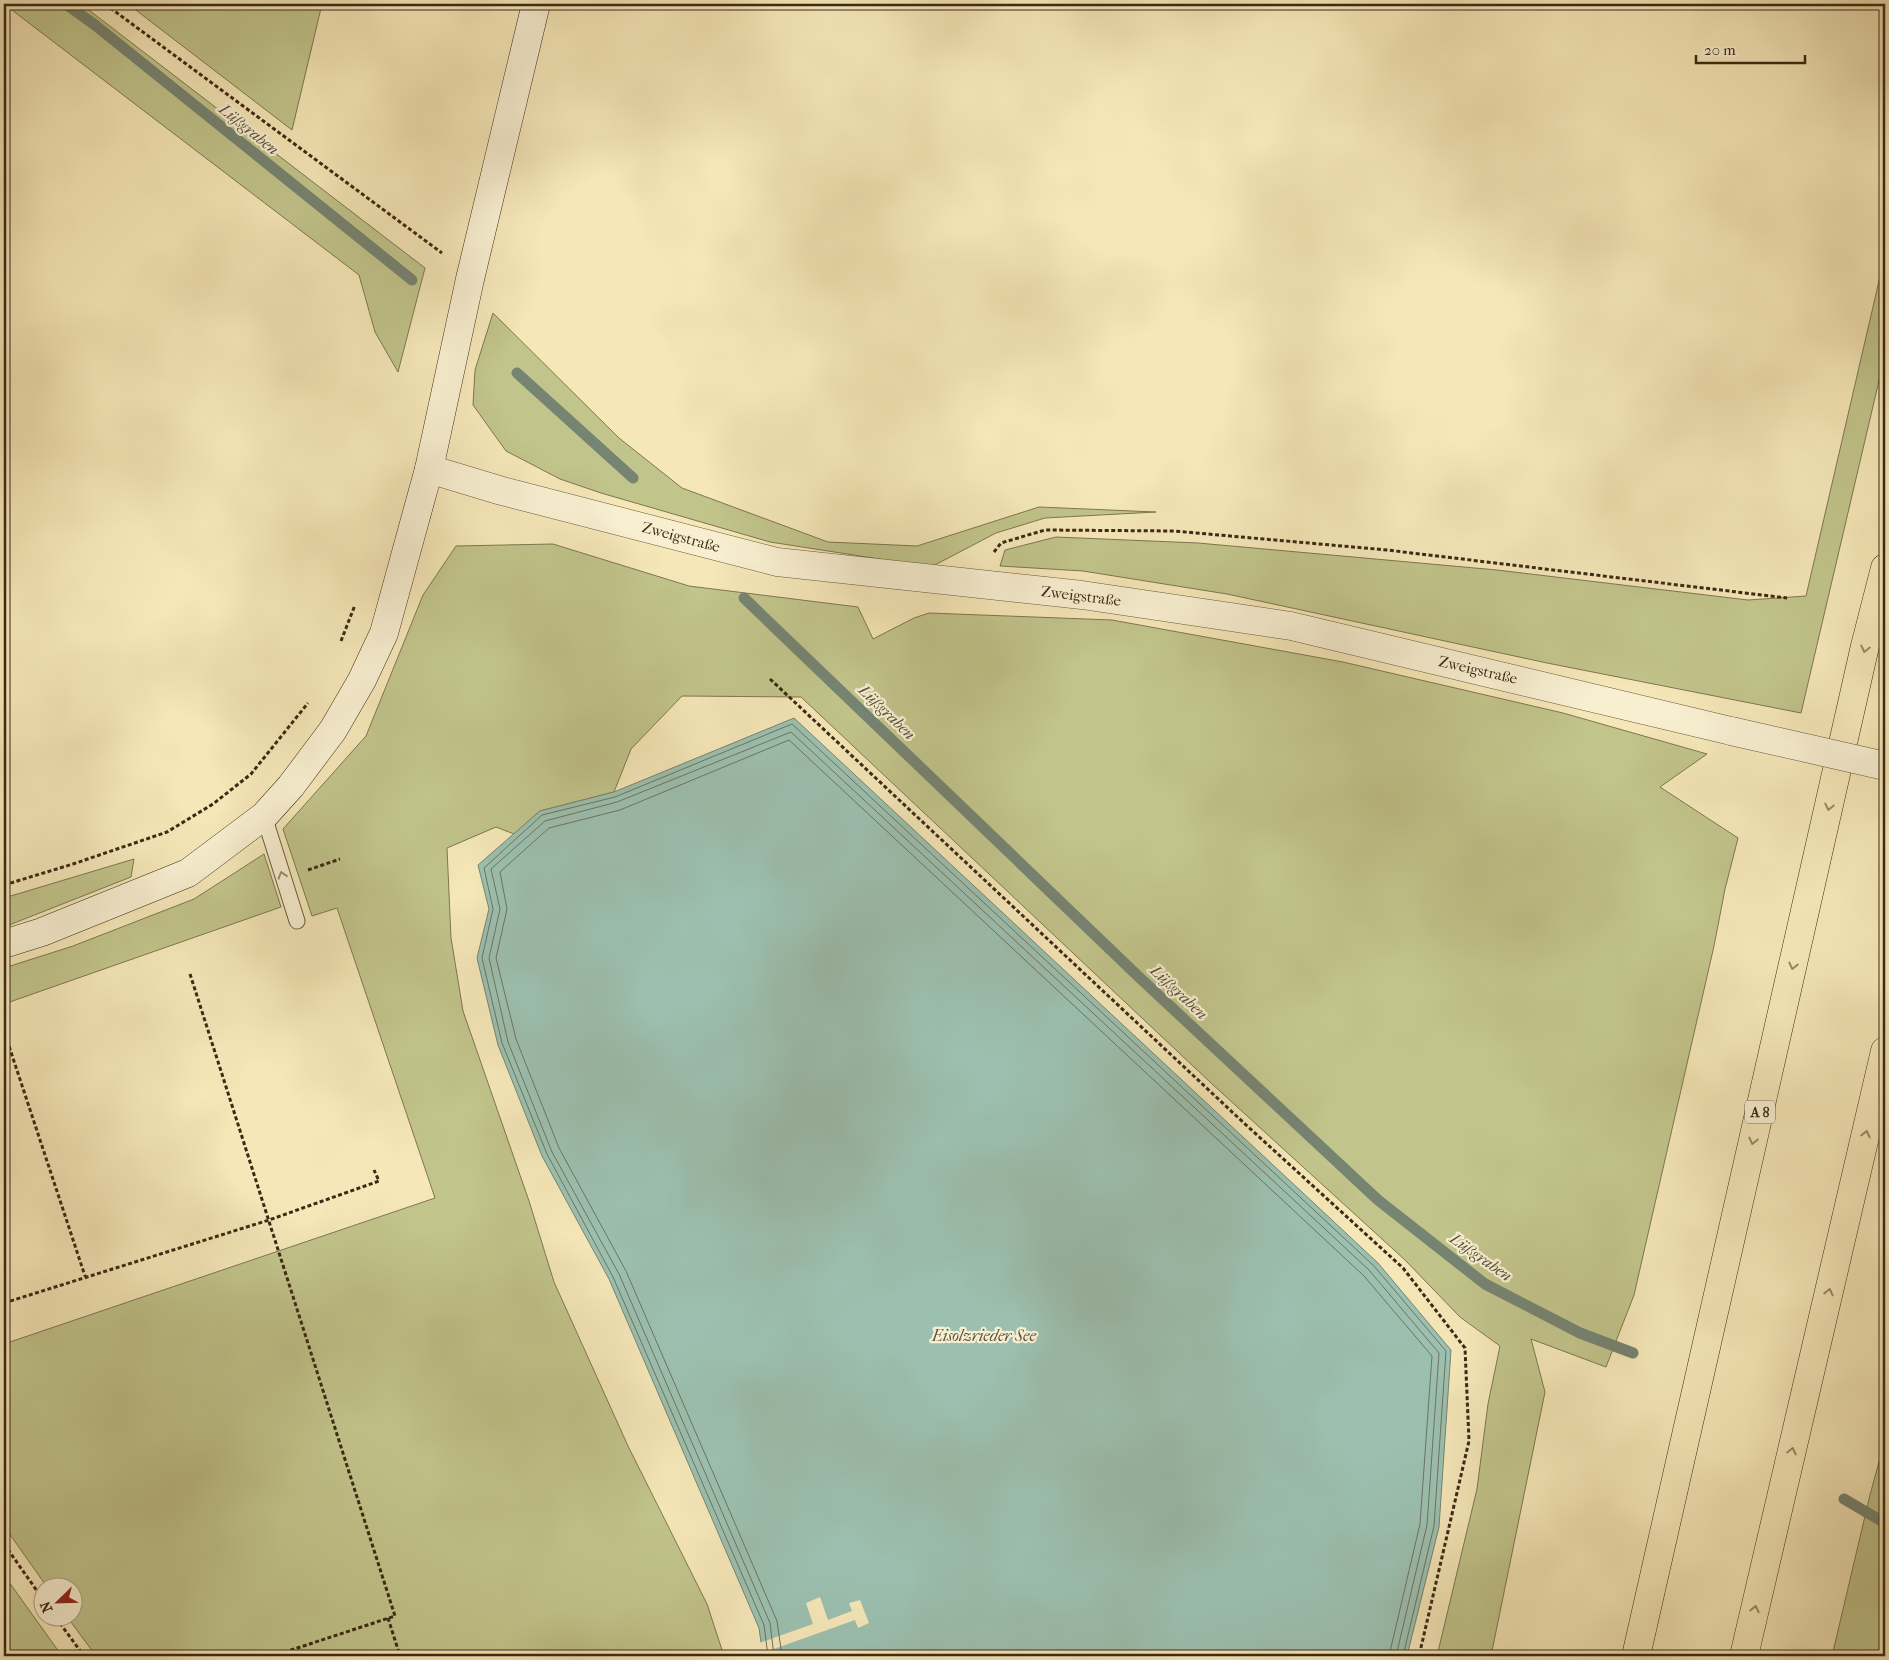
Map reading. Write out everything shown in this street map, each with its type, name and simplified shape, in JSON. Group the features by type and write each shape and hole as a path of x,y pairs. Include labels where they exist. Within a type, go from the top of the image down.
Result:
{"highway":[{"name":"A 8","path":"1636,1656 1861,666 1885,568"},
{"path":"1744,1656 1885,1051"}],"street":[{"path":"4,944 42,932 188,872 264,816 291,786 333,730 362,680 384,633 429,469 470,279 536,4"},
{"name":"Zweigstraße","path":"429,469 502,491 777,562 1082,595 1291,626 1885,766"}],"lane":[{"path":"264,816 297,922"}],"path":[{"path":"105,4 443,254 470,279"},
{"path":"971,582 1001,543 1045,530 1174,531 1387,550 1786,598"},
{"path":"339,648 358,597"},
{"path":"770,678 1245,1124 1403,1268 1465,1348 1469,1442 1419,1656"},
{"path":"4,884 73,864 167,832 214,804 251,774 310,701"},
{"path":"284,879 340,859"},
{"path":"190,974 395,1616 273,1656"},
{"path":"5,1034 85,1276"},
{"path":"4,1303 85,1276 269,1220 379,1181 374,1170"},
{"path":"4,1544 32,1584"},
{"path":"388,1618 400,1656"},
{"path":"63,1628 84,1656"}],"green space":[{"path":"4,4 81,4 425,268 398,372 375,332 359,275"},
{"path":"128,4 322,4 292,130"},
{"path":"1885,255 1885,355 1801,713 1547,663 1227,594 1083,571 1000,566 1005,550 1056,537 1198,543 1497,570 1748,600 1806,596"},
{"path":"493,313 619,438 682,488 828,542 917,546 1039,507 1156,512 1045,518 996,533 931,567 770,542 601,493 560,479 506,451 473,405 475,370"},
{"path":"553,544 689,586 858,607 873,639 914,618 929,613 1112,620 1343,662 1563,713 1707,754 1660,787 1738,838 1634,1295 1606,1367 1531,1339 1545,1392 1491,1656 1437,1656 1477,1489 1488,1404 1500,1346 1460,1317 1405,1260 1211,1083 801,697 682,696 631,749 614,792 540,811 514,834 496,827 447,848 451,938 463,1011 529,1201 554,1282 628,1446 707,1604 724,1656 96,1656 75,1628 82,1628 82,1578 41,1578 4,1526 4,1344 435,1198 337,908 312,916 283,829 366,736 423,595 456,546"},
{"path":"264,854 281,907 4,1004 4,968 73,946 194,899"},
{"path":"134,859 131,877 4,927 4,898"},
{"path":"1882,1451 1885,1453 1885,1656 1832,1656 1870,1495"},
{"path":"4,1575 32,1614 32,1628 42,1628 62,1656 4,1656"}],"water":[{"name":"Eisolzrieder See","path":"794,718 1378,1263 1451,1350 1439,1527 1407,1656 763,1656 759,1628 609,1279 542,1156 498,1045 477,958 489,909 478,865 540,811 614,792"}],"pier":[{"path":"820,1597 828,1620 852,1611 849,1603 860,1600 869,1623 858,1628 855,1620 760,1654 759,1643 813,1624 806,1603"}],"waterway":[{"name":"Lüßgraben","path":"66,4 95,25 412,280"},
{"path":"517,373 633,478"},
{"name":"Lüßgraben","path":"744,598 1140,978 1378,1200 1485,1284 1580,1333 1633,1353"},
{"name":"Lüßgraben","path":"1844,1499 1885,1523"}]}
